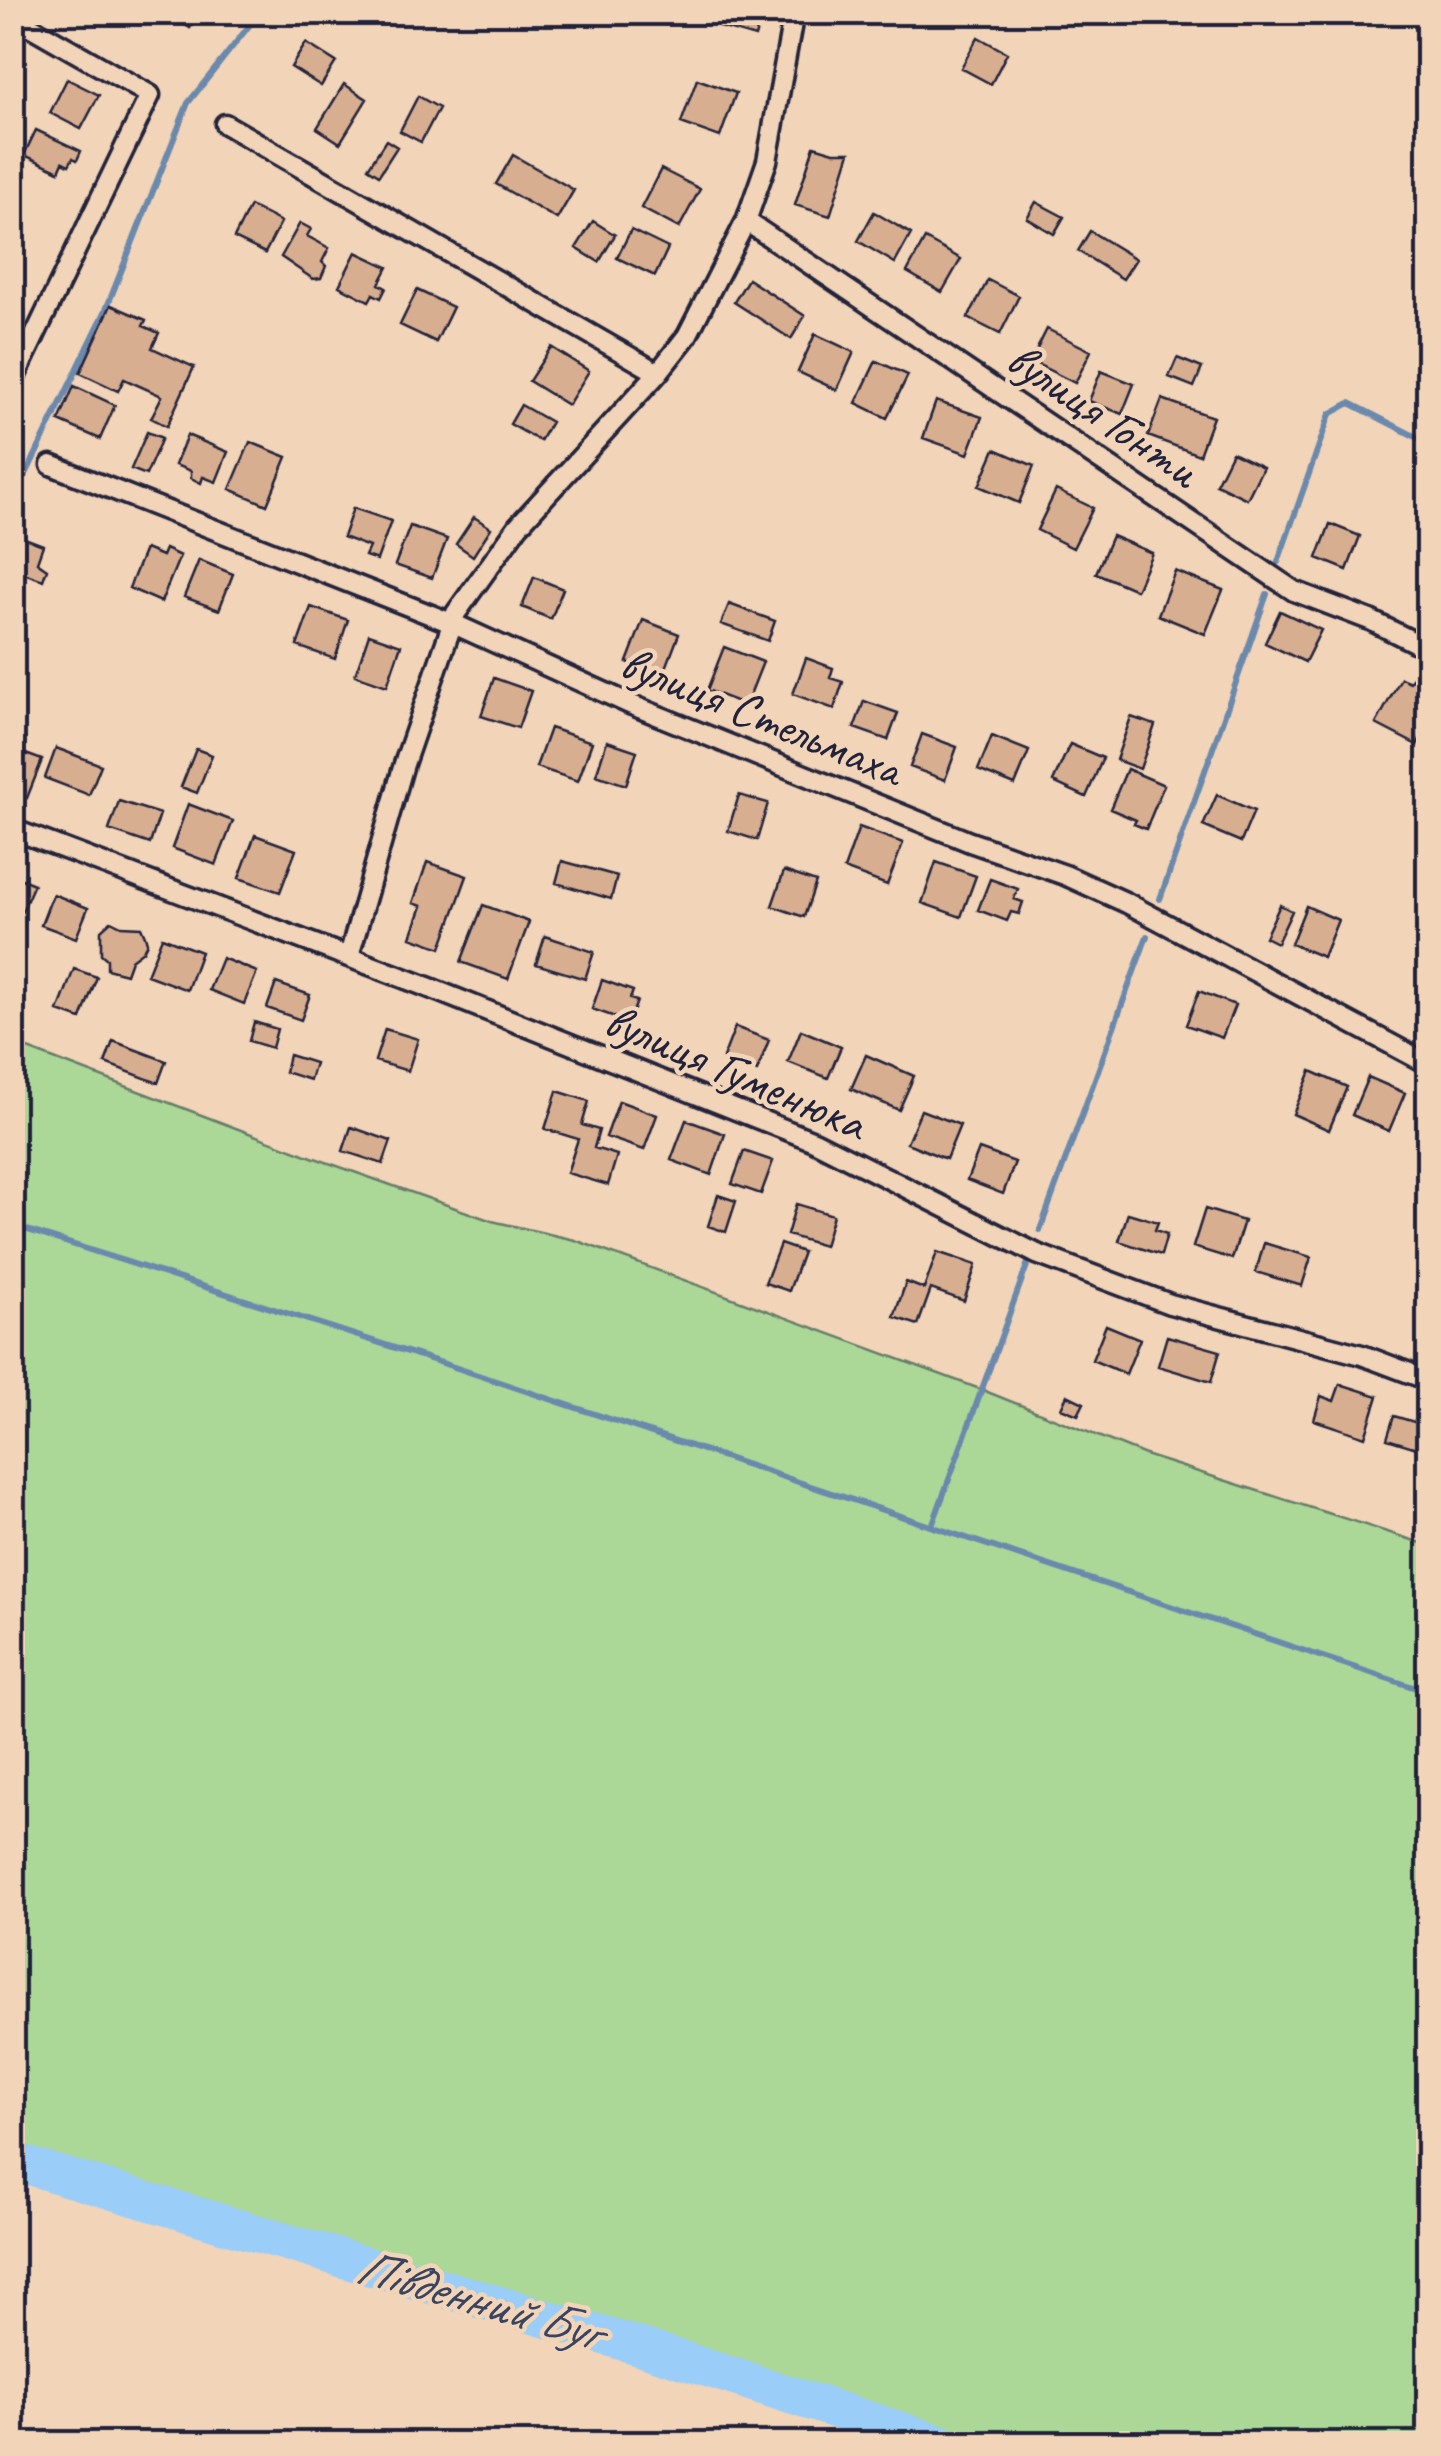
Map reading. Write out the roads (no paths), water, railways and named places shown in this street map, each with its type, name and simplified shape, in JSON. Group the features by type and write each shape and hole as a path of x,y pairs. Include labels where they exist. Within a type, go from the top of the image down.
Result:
{"street":[{"path":"349,956 404,764 456,612 518,526 687,336 746,221 767,161 794,12"},
{"path":"12,16 150,95 12,383"},
{"path":"225,124 658,373"},
{"name":"вулиця Гонти","path":"746,221 1294,591 1370,620 1428,649"},
{"name":"вулиця Стельмаха","path":"51,465 454,624 632,706 1128,903 1428,1064"},
{"name":"вулиця Гуменюка","path":"12,829 349,956 814,1141 1038,1254 1170,1304 1362,1355 1428,1380"}],"waterway":[{"path":"12,503 105,312 188,103 260,12"},
{"path":"1278,562 1330,414 1350,403 1428,443"},
{"path":"1160,899 1267,594"},
{"path":"1040,1230 1147,936"},
{"path":"12,1225 445,1364 1428,1692"},
{"path":"932,1526 1029,1260"},
{"name":"Південний Буг","path":"12,2161 645,2348 942,2444"}]}
